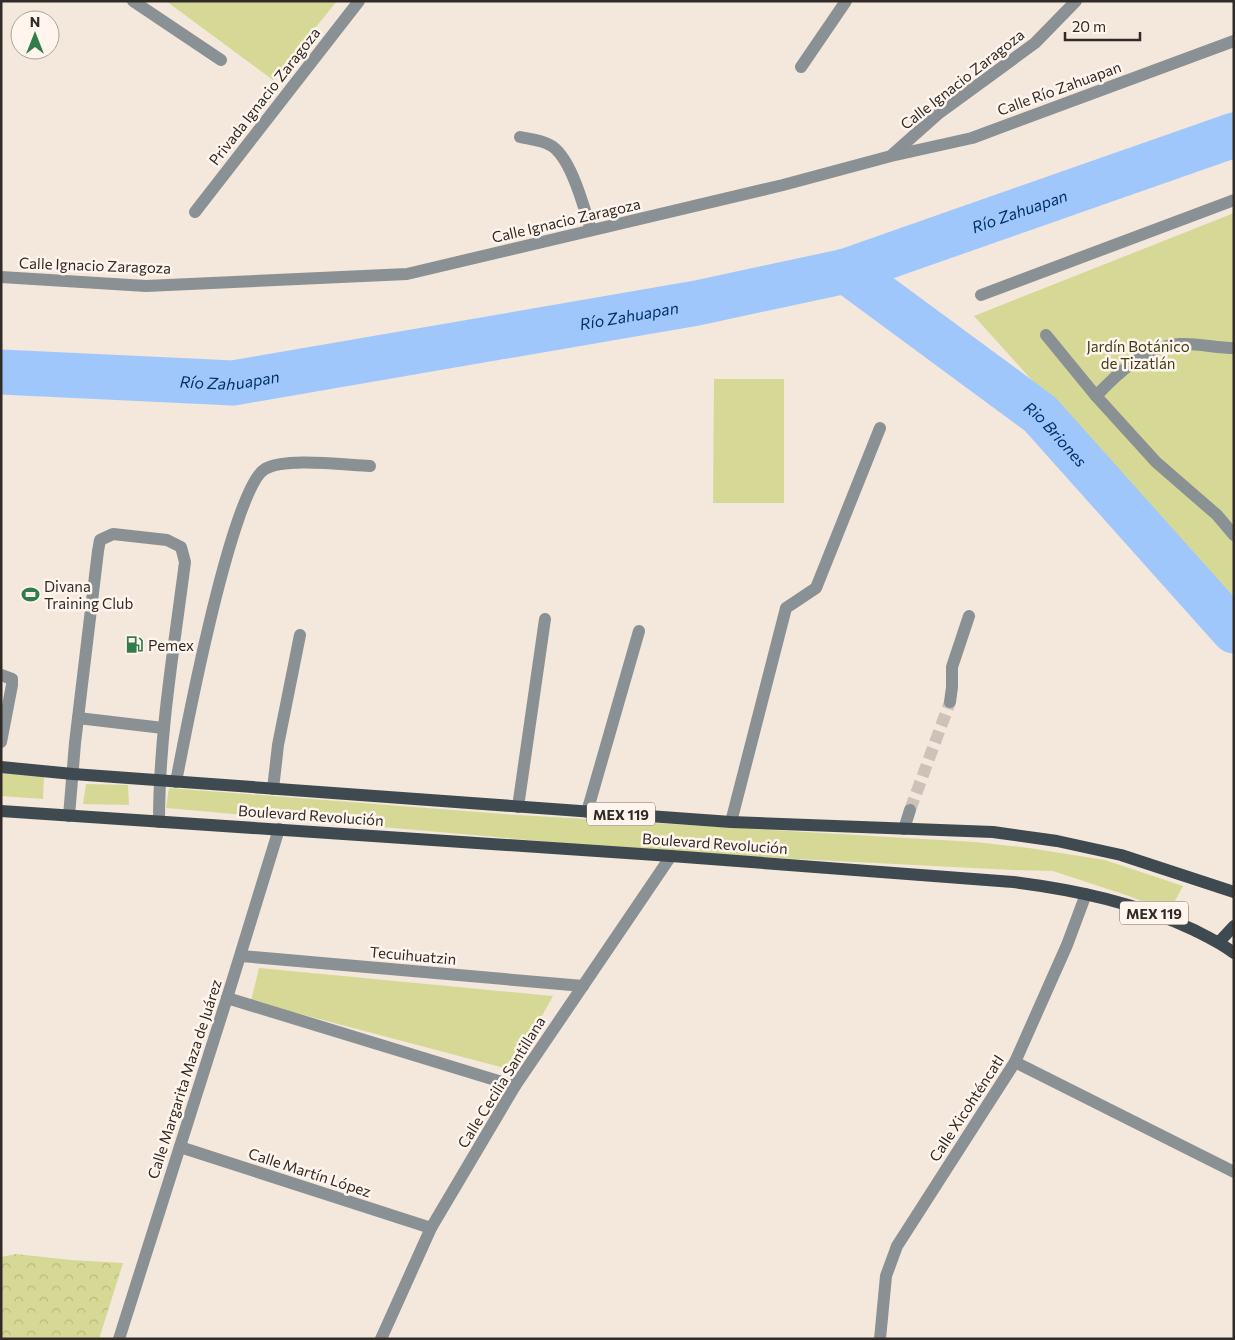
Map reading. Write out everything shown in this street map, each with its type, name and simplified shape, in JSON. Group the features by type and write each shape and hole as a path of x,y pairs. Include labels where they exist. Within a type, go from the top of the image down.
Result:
{"main road":[{"name":"Boulevard Revolución","path":"1,767 176,782 731,822 992,832 1057,841 1121,855 1234,892"},
{"name":"Boulevard Revolución","path":"1,811 671,856 1057,887 1128,904 1168,918 1219,942 1234,953"},
{"path":"1219,942 1234,926"}],"street":[{"path":"133,1 221,60"},
{"name":"Privada Ignacio Zaragoza","path":"195,212 359,1"},
{"path":"801,67 846,1"},
{"name":"Calle Ignacio Zaragoza","path":"1,277 146,286 406,274 782,185 892,156 938,114 1035,44 1076,1"},
{"name":"Calle Río Zahuapan","path":"892,156 972,138 1234,41"},
{"path":"520,137 550,145 565,160 591,230"},
{"path":"981,295 1234,200"},
{"path":"1046,335 1096,396 1156,462 1217,515 1234,535"},
{"path":"1096,396 1118,372 1158,349 1178,344 1234,348"},
{"path":"731,822 786,608 816,588 880,428"},
{"path":"176,782 210,618 229,547 251,486 263,469 285,462 370,466"},
{"path":"70,816 78,718 100,540 113,534 167,540 181,547 185,562 164,728 159,780 159,822"},
{"path":"950,702 952,667 969,616"},
{"path":"518,807 545,619"},
{"path":"587,812 639,631"},
{"path":"273,789 278,745 300,635"},
{"path":"1,675 12,679 12,685 1,742"},
{"path":"78,718 164,728"},
{"path":"904,829 910,810"},
{"name":"Calle Margarita Maza de Juárez","path":"119,1339 241,956 279,829"},
{"name":"Calle Cecilia Santillana","path":"381,1339 430,1228 515,1086 671,856"},
{"name":"Calle Xicohténcatl","path":"880,1339 886,1276 897,1246 1015,1062 1067,944 1086,894"},
{"name":"Tecuihuatzin","path":"241,956 583,986"},
{"path":"227,998 515,1086"},
{"path":"1015,1062 1234,1172"},
{"name":"Calle Martín López","path":"180,1147 430,1228"}],"green space":[{"path":"166,1 337,1 273,80"},
{"name":"Jardín Botánico de Tizatlán","path":"1234,213 1234,604 974,316"},
{"path":"714,379 784,379 784,503 713,503"},
{"path":"1,773 44,776 43,799 1,796"},
{"path":"86,784 128,785 129,805 83,804"},
{"path":"169,788 518,815 975,842 1105,860 1183,886 1169,912 1129,896 1053,871 676,853 166,808"},
{"path":"259,968 553,996 512,1070 251,1001"},
{"path":"16,1254 123,1263 99,1339 1,1339 1,1257"}],"waterway":[{"name":"Río Zahuapan","path":"1,372 233,383 697,303 846,271 1234,135"},
{"name":"Rio Briones","path":"846,271 1040,414 1234,631"}],"tunnel":[{"path":"910,810 950,702"}],"place":[{"name":"Divana Training Club","path":"30,595"},
{"name":"Pemex","path":"134,645"}]}
